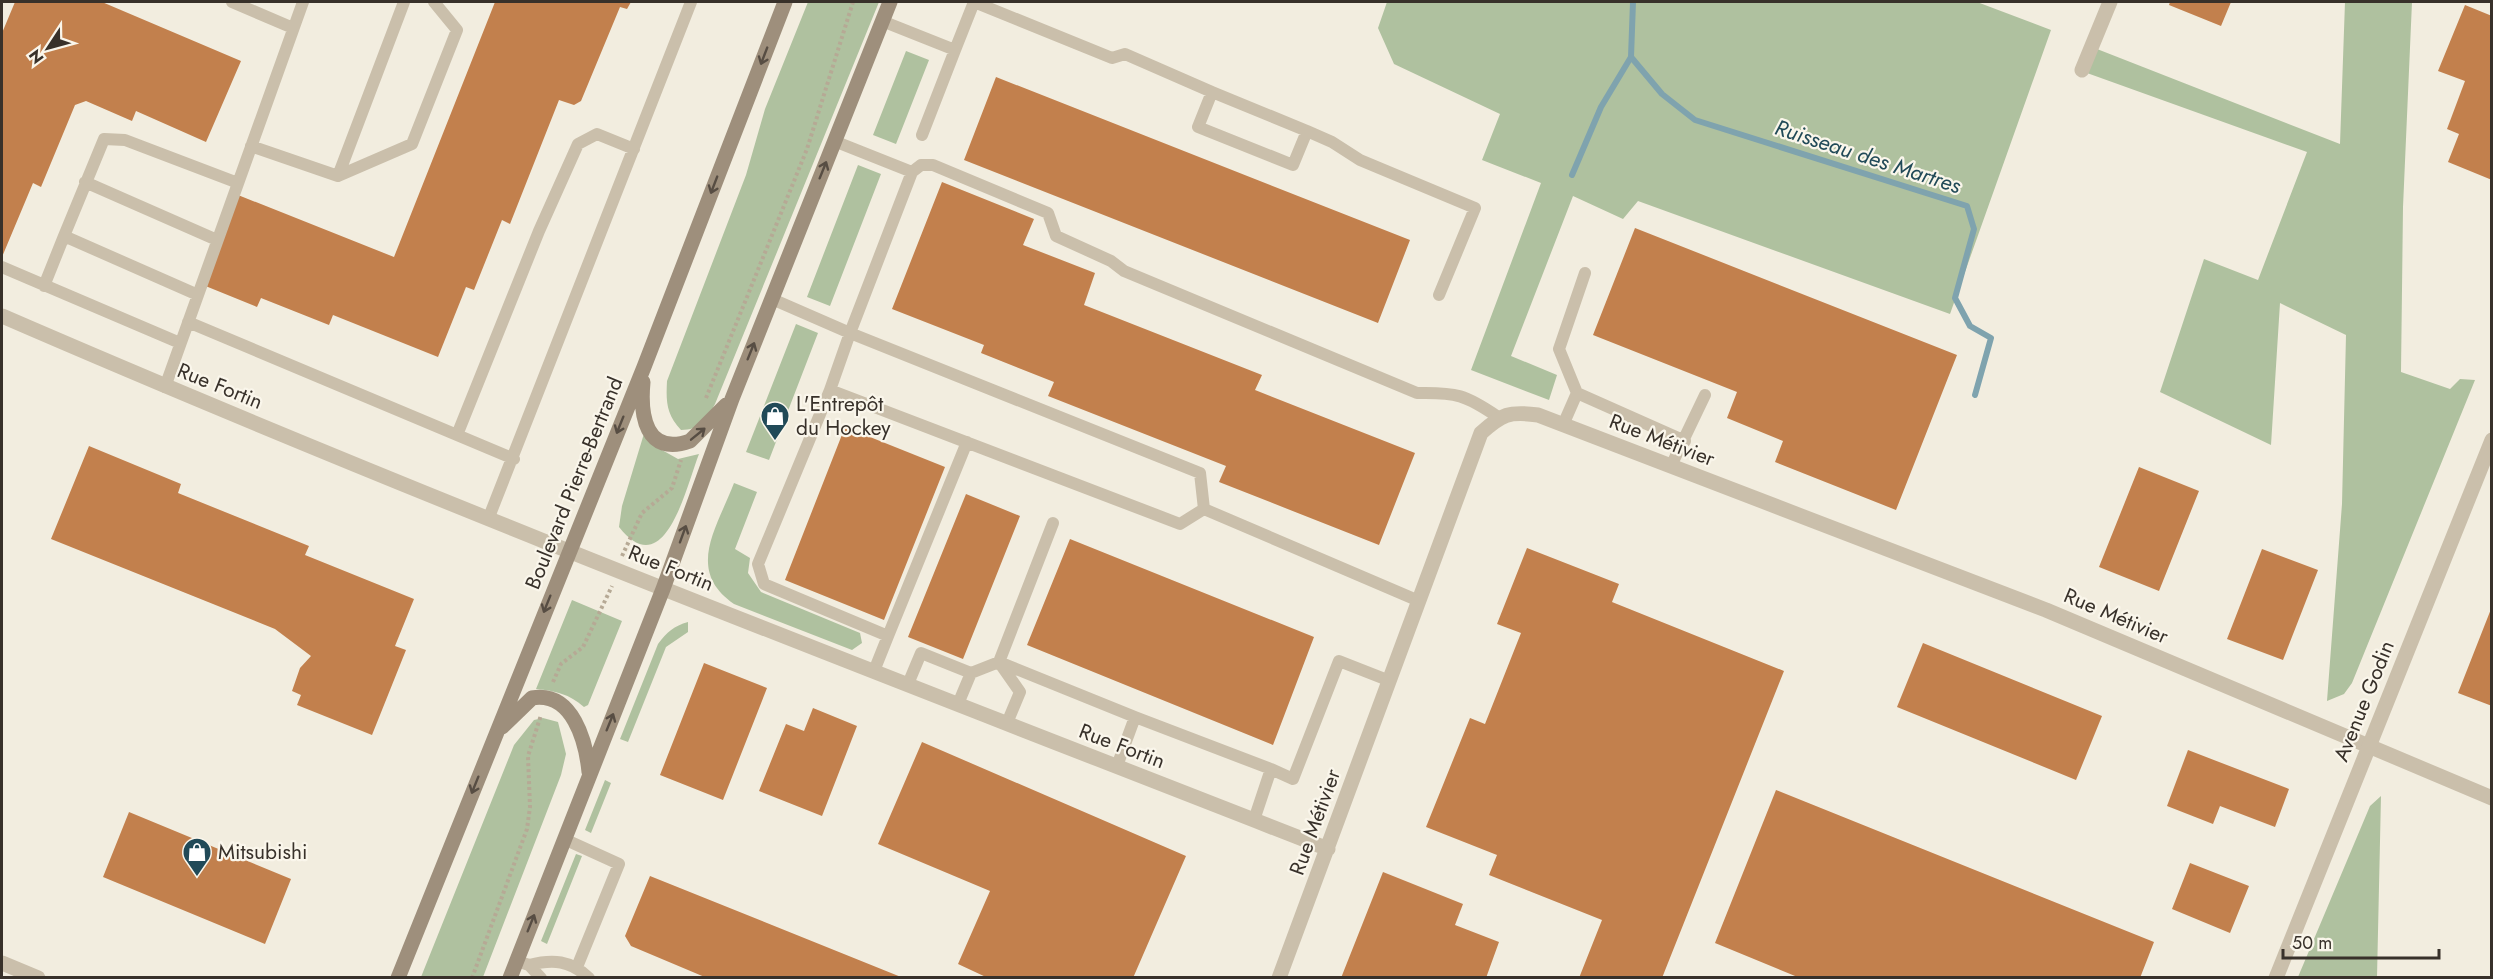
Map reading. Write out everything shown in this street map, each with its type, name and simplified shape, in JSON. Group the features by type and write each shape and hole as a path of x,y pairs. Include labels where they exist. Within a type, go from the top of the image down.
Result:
{"main road":[{"name":"Boulevard Pierre-Bertrand","path":"398,978 644,367 785,2"},
{"path":"510,978 523,963 564,839 663,589 732,399 890,2"},
{"path":"644,367 643,420 651,433 663,442 690,441 703,431 732,399"},
{"path":"496,733 532,698 556,703 570,714 579,729 587,753 589,775"}],"street":[{"path":"2082,70 2110,2"},
{"name":"Rue Fortin","path":"2,316 165,387 663,589 1328,849"},
{"name":"Rue Métivier","path":"1279,978 1481,433 1498,417 1518,412 1538,415 2046,610 2492,798"},
{"name":"Avenue Godin","path":"2276,978 2492,440"},
{"path":"2,963 38,978"}],"lane":[{"path":"232,2 293,28"},
{"path":"165,387 303,2"},
{"path":"338,176 404,2"},
{"path":"251,146 338,176 412,144 457,30 434,2"},
{"path":"489,517 514,459 691,2"},
{"path":"922,135 974,2 1112,58 1125,54 1307,131 1332,142 1360,160 1475,208 1439,296"},
{"path":"882,21 955,50"},
{"path":"1212,92 1198,127 1293,165 1307,131"},
{"path":"457,435 539,231 578,144 597,134 634,149"},
{"path":"44,286 104,139 125,140 238,183"},
{"path":"834,141 912,172"},
{"path":"888,636 764,584 758,564 830,390 912,172 921,165 933,165 1048,213 1056,236 1111,261 1124,271 1418,393 1442,392 1469,397 1498,417"},
{"path":"85,182 218,240"},
{"path":"64,236 198,295"},
{"path":"2,267 180,343"},
{"path":"1585,273 1559,349 1577,393 1685,441"},
{"path":"772,299 850,333 1200,473 1204,509"},
{"path":"188,322 514,459"},
{"path":"830,390 1180,524 1204,509"},
{"path":"1563,425 1577,393"},
{"path":"1671,466 1685,441 1705,395"},
{"path":"874,671 967,442"},
{"path":"1204,509 1419,601"},
{"path":"999,662 1053,523"},
{"path":"908,684 921,653 971,672 999,662 1293,778 1339,661 1390,681"},
{"path":"999,662 1020,692 1007,723"},
{"path":"958,704 971,672"},
{"path":"1117,766 1135,717"},
{"path":"1254,820 1271,770"},
{"path":"564,839 619,864 577,967"},
{"path":"523,963 551,959 577,967 589,978"},
{"path":"523,963 541,978"}],"path":[{"path":"703,405 807,149 853,2"},
{"path":"625,548 642,513 672,488 682,457"},
{"path":"550,688 561,664 583,647 608,595"},
{"path":"472,978 527,829 530,807 528,756 540,718"}],"green space":[{"path":"808,2 879,2 715,404 702,423 693,428 681,430 672,418 668,407 667,381 746,175 765,109"},
{"path":"1387,2 1977,2 2051,30 1950,314 1638,201 1623,219 1573,196 1511,356 1557,375 1549,400 1471,370 1541,183 1482,160 1500,114 1394,64 1378,28"},
{"path":"2345,2 2412,2 2403,207 2401,372 2450,389 2460,379 2475,380 2352,683 2344,694 2327,701 2342,504 2346,335 2280,303 2271,445 2160,392 2204,259 2258,280 2307,152 2087,73 2097,49 2340,144"},
{"path":"906,51 929,60 896,144 873,135"},
{"path":"858,165 881,174 830,306 807,297"},
{"path":"796,324 818,333 769,460 746,452"},
{"path":"646,427 662,450 678,459 699,454 671,525 661,538 649,545 635,542 619,527 622,506"},
{"path":"734,483 757,492 735,549 750,558 748,573 761,592 860,633 862,643 852,650 734,604 719,591 711,577 708,563 709,548"},
{"path":"572,600 622,621 588,705 584,707 562,694 536,689"},
{"path":"688,622 688,632 666,647 628,742 620,739 658,644 671,630"},
{"path":"543,718 558,722 566,754 561,775 483,977 421,977 514,745 534,720"},
{"path":"605,780 611,783 591,833 585,830"},
{"path":"2381,796 2377,977 2298,977 2370,806"},
{"path":"576,854 582,856 547,944 541,941"}],"building":[{"path":"15,2 102,2 241,61 206,142 136,111 132,121 86,101 75,105 41,187 33,183 2,257 2,33"},
{"path":"495,2 631,2 627,9 620,7 581,101 574,105 559,100 510,224 502,220 474,290 466,287 438,357 333,315 329,325 261,298 257,307 203,285 238,195 394,257"},
{"path":"2170,2 2231,2 2221,26 2169,5"},
{"path":"2465,5 2492,16 2492,180 2448,162 2459,134 2447,129 2465,81 2438,71"},
{"path":"996,77 1410,240 1378,323 964,160"},
{"path":"942,182 1034,219 1023,245 1095,273 1084,305 1262,375 1255,390 1415,453 1379,545 1219,482 1226,466 1048,396 1054,382 981,353 984,345 892,309"},
{"path":"1635,228 1957,355 1896,510 1775,462 1783,441 1727,418 1737,392 1593,335"},
{"path":"845,427 945,467 884,620 785,580"},
{"path":"89,446 181,484 178,493 309,546 305,555 414,599 395,646 406,650 372,735 297,705 301,695 292,691 300,668 311,656 275,629 51,539"},
{"path":"2139,467 2199,491 2159,591 2099,567"},
{"path":"966,494 1020,516 963,659 908,637"},
{"path":"1070,539 1314,637 1273,745 1027,645"},
{"path":"1527,548 1619,584 1612,602 1784,671 1662,978 1579,978 1602,920 1489,875 1497,855 1426,827 1470,718 1485,724 1521,633 1497,624"},
{"path":"2262,549 2318,570 2283,660 2227,639"},
{"path":"2492,609 2492,706 2458,693"},
{"path":"1923,643 2102,716 2076,780 1897,707"},
{"path":"704,663 767,688 723,800 660,775"},
{"path":"813,708 857,726 822,816 759,791 786,724 804,731"},
{"path":"922,742 1186,856 1133,978 988,978 958,964 990,891 878,844"},
{"path":"2188,750 2289,789 2275,827 2220,806 2213,824 2167,806"},
{"path":"1776,790 2154,942 2140,978 1800,978 1715,943"},
{"name":"Mitsubishi","path":"129,812 291,879 265,944 103,877"},
{"path":"2190,863 2249,886 2230,933 2172,909"},
{"path":"1383,872 1463,904 1455,925 1499,942 1486,978 1341,978"},
{"path":"650,876 901,978 707,978 631,946 625,936"}],"waterway":[{"name":"Ruisseau des Martres","path":"1633,2 1631,57 1662,94 1695,120 1967,206 1974,229 1955,298 1970,326 1991,338 1975,395"},
{"path":"1572,175 1601,107 1631,57"}],"place":[{"name":"L'Entrepôt du Hockey","path":"775,442"},
{"name":"Mitsubishi","path":"197,878"}]}
